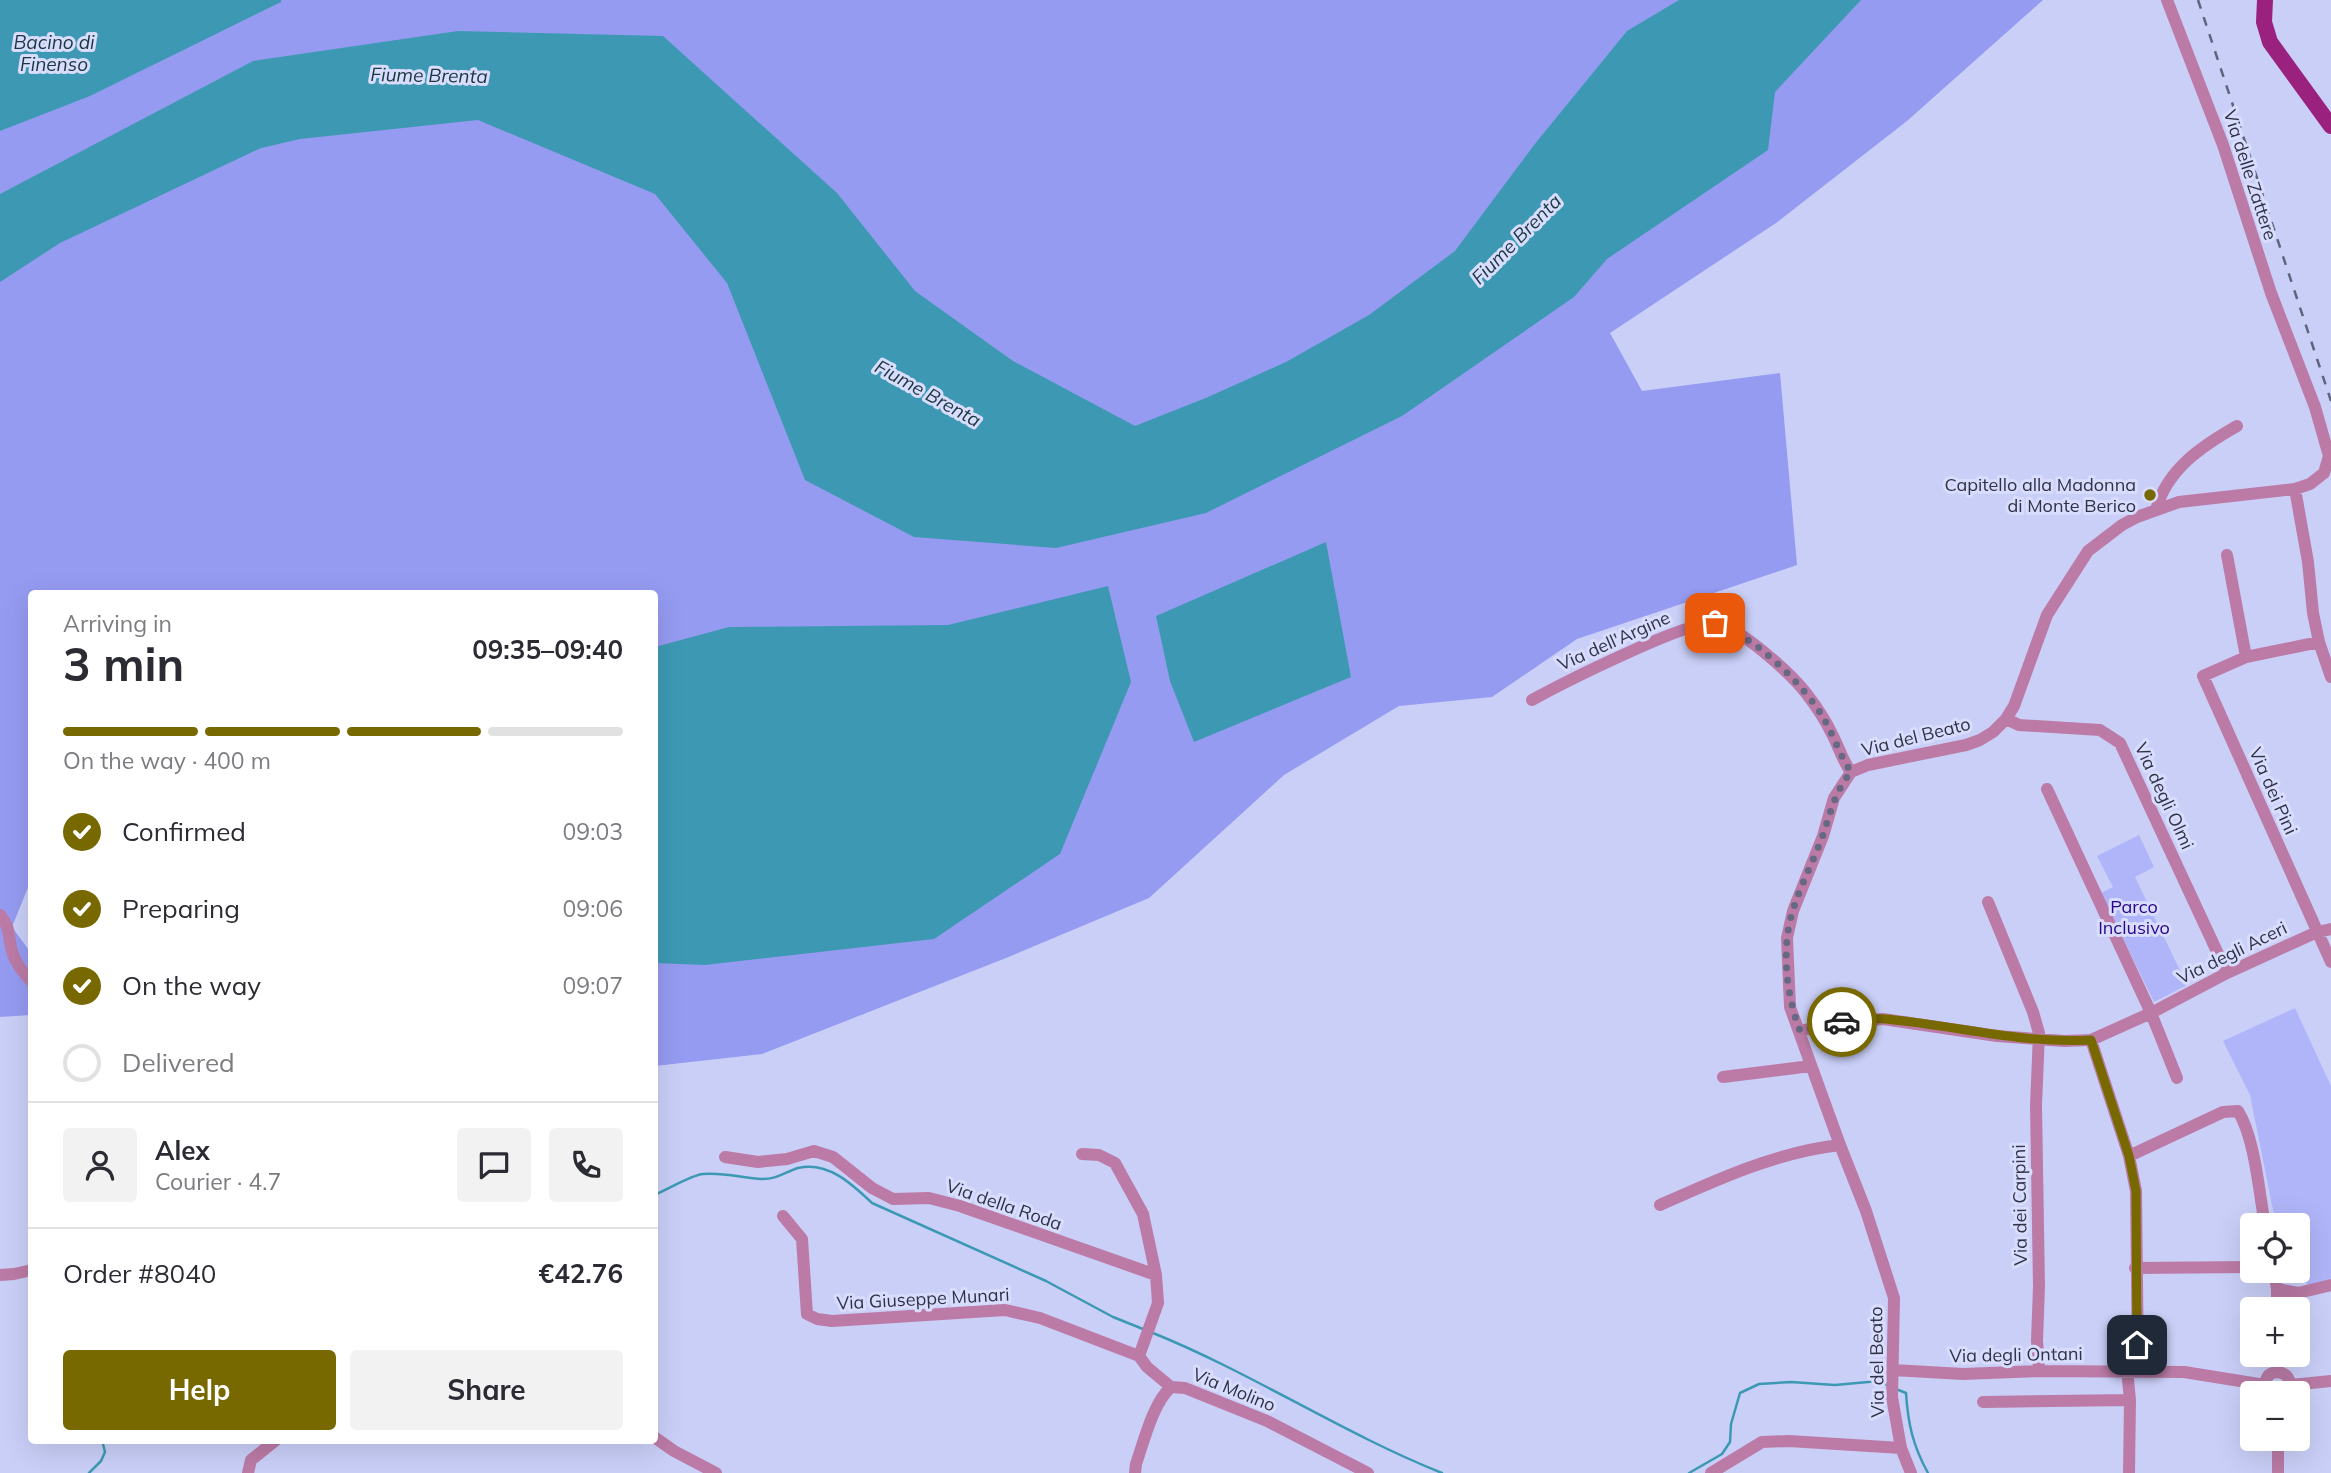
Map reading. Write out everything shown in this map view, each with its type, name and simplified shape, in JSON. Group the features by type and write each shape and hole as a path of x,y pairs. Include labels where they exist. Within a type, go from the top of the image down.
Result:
{"main road":[{"path":"2265,0 2264,22 2270,42 2331,126"}],"street":[{"name":"Via delle Zattere","path":"2167,0 2223,145 2267,280 2299,362"},
{"name":"Via del Beato","path":"1911,1473 1901,1448 1892,1397 1894,1298 1866,1211 1790,1007 1787,938 1793,911 1823,836 1834,798 1851,772 1868,765 1966,745 1986,736 2006,719 2014,706 2047,615 2088,551 2122,525 2179,502 2295,489 2318,480 2324,473 2329,456 2326,439 2299,362"},
{"path":"2156,510 2161,491 2187,460 2213,439 2237,426"},
{"path":"2295,489 2319,642 2331,677"},
{"path":"2227,555 2246,657"},
{"name":"Via dell'Argine","path":"1532,700 1559,685 1680,631 1705,623 1715,623 1728,626 1747,639 1804,690 1822,715 1851,772"},
{"name":"Via dei Pini","path":"2319,642 2246,657 2203,676 2331,962"},
{"name":"Via degli Olmi","path":"2006,719 2019,725 2100,730 2120,743 2227,973"},
{"path":"2047,789 2151,1013 2177,1078"},
{"name":"Via dei Carpini","path":"1988,902 2033,1013 2038,1039 2036,1105 2039,1371"},
{"path":"0,915 10,930 14,957 20,970 28,978"},
{"name":"Via degli Aceri","path":"2091,1040 2151,1013 2227,973 2316,932 2331,929"},
{"path":"1800,1031 1840,1022 1883,1019 1997,1036 2064,1041 2091,1040 2129,1156 2136,1191 2129,1473"},
{"path":"1723,1077 1811,1066"},
{"path":"2129,1156 2223,1112 2238,1111 2249,1138 2263,1213"},
{"path":"1660,1205 1723,1177 1759,1165 1808,1149 1840,1145"},
{"name":"Via della Roda","path":"725,1157 758,1162 814,1151 833,1157 872,1188 892,1199 929,1198 960,1206 1156,1275"},
{"path":"1082,1154 1099,1155 1115,1163 1143,1214 1156,1275 1158,1303 1139,1356 1147,1367 1171,1387"},
{"name":"Via Giuseppe Munari","path":"783,1216 802,1239 807,1314 817,1319 832,1321 1005,1310 1024,1312 1139,1356"},
{"path":"2136,1268 2240,1267"},
{"path":"0,1275 28,1271"},
{"path":"2276,1283 2277,1297"},
{"path":"2277,1289 2298,1293 2331,1284"},
{"path":"2278,1367 2278,1372"},
{"name":"Via degli Ontani","path":"1893,1375 2132,1370 2184,1372 2240,1384"},
{"path":"2268,1381 2269,1376 2278,1372 2287,1376 2288,1381"},
{"path":"2310,1385 2331,1381"},
{"name":"Via Molino","path":"1135,1473 1157,1407 1171,1387 1185,1388 1267,1421 1368,1473"},
{"path":"1983,1402 2130,1400"},
{"path":"658,1440 716,1473"},
{"path":"1711,1473 1762,1442 1789,1441 1901,1448"},
{"path":"248,1473 251,1460 271,1444"},
{"path":"2278,1451 2278,1473"}],"green space":[{"name":"Parco Inclusivo","path":"2139,835 2154,867 2135,877 2187,985 2154,1002 2101,893 2113,887 2097,856"},
{"path":"2295,1008 2331,1086 2331,1279 2309,1285 2306,1283 2310,1283 2310,1213 2274,1213 2250,1095 2223,1041"}],"shaded area":[{"path":"0,0 2043,0 1907,121 1776,223 1610,333 1642,391 1780,373 1797,565 1577,639 1492,697 1399,706 1284,775 1149,898 1006,958 762,1054 658,1066 658,590 28,590 28,887 12,927 28,949 28,1015 0,1017"}],"water":[{"name":"Bacino di Finenso","path":"0,0 281,2 90,96 0,131"},
{"name":"Fiume Brenta","path":"1679,0 1861,0 1775,92 1768,150 1607,259 1574,297 1402,416 1206,513 1056,548 914,537 805,480 727,283 655,194 478,120 300,139 261,148 60,243 0,282 0,194 253,61 458,31 663,36 837,193 915,291 1013,361 1135,426 1286,362 1369,315 1455,251 1534,145 1627,31"},
{"path":"1326,542 1351,677 1194,742 1170,681 1156,616"},
{"path":"1108,586 1131,682 1060,854 934,939 705,965 658,963 658,646 729,627 948,625"}],"waterway":[{"path":"658,1193 703,1174 768,1179 798,1168 819,1168 839,1176 872,1203 1046,1281 1113,1317 1143,1329"},
{"path":"1153,1333 1226,1366 1369,1440 1442,1473"},
{"path":"1689,1473 1722,1454 1730,1442 1731,1424 1740,1393 1759,1384 1791,1382 1835,1385 1879,1381 1887,1385"},
{"path":"1896,1389 1906,1393 1912,1434 1928,1473"},
{"path":"89,1473 101,1461 105,1452 103,1444"}],"railway":[{"path":"2198,0 2331,401"}],"way so far":[{"path":"1715,623 1728,626 1747,639 1804,690 1822,715 1851,772 1834,798 1823,836 1793,911 1787,938 1790,1007 1800,1031 1842,1022"}],"place":[{"name":"Capitello alla Madonna di Monte Berico","path":"2150,495"}],"route":[{"path":"1842,1022 1883,1019 1997,1036 2064,1041 2091,1040 2129,1156 2136,1191 2137,1345"}]}
